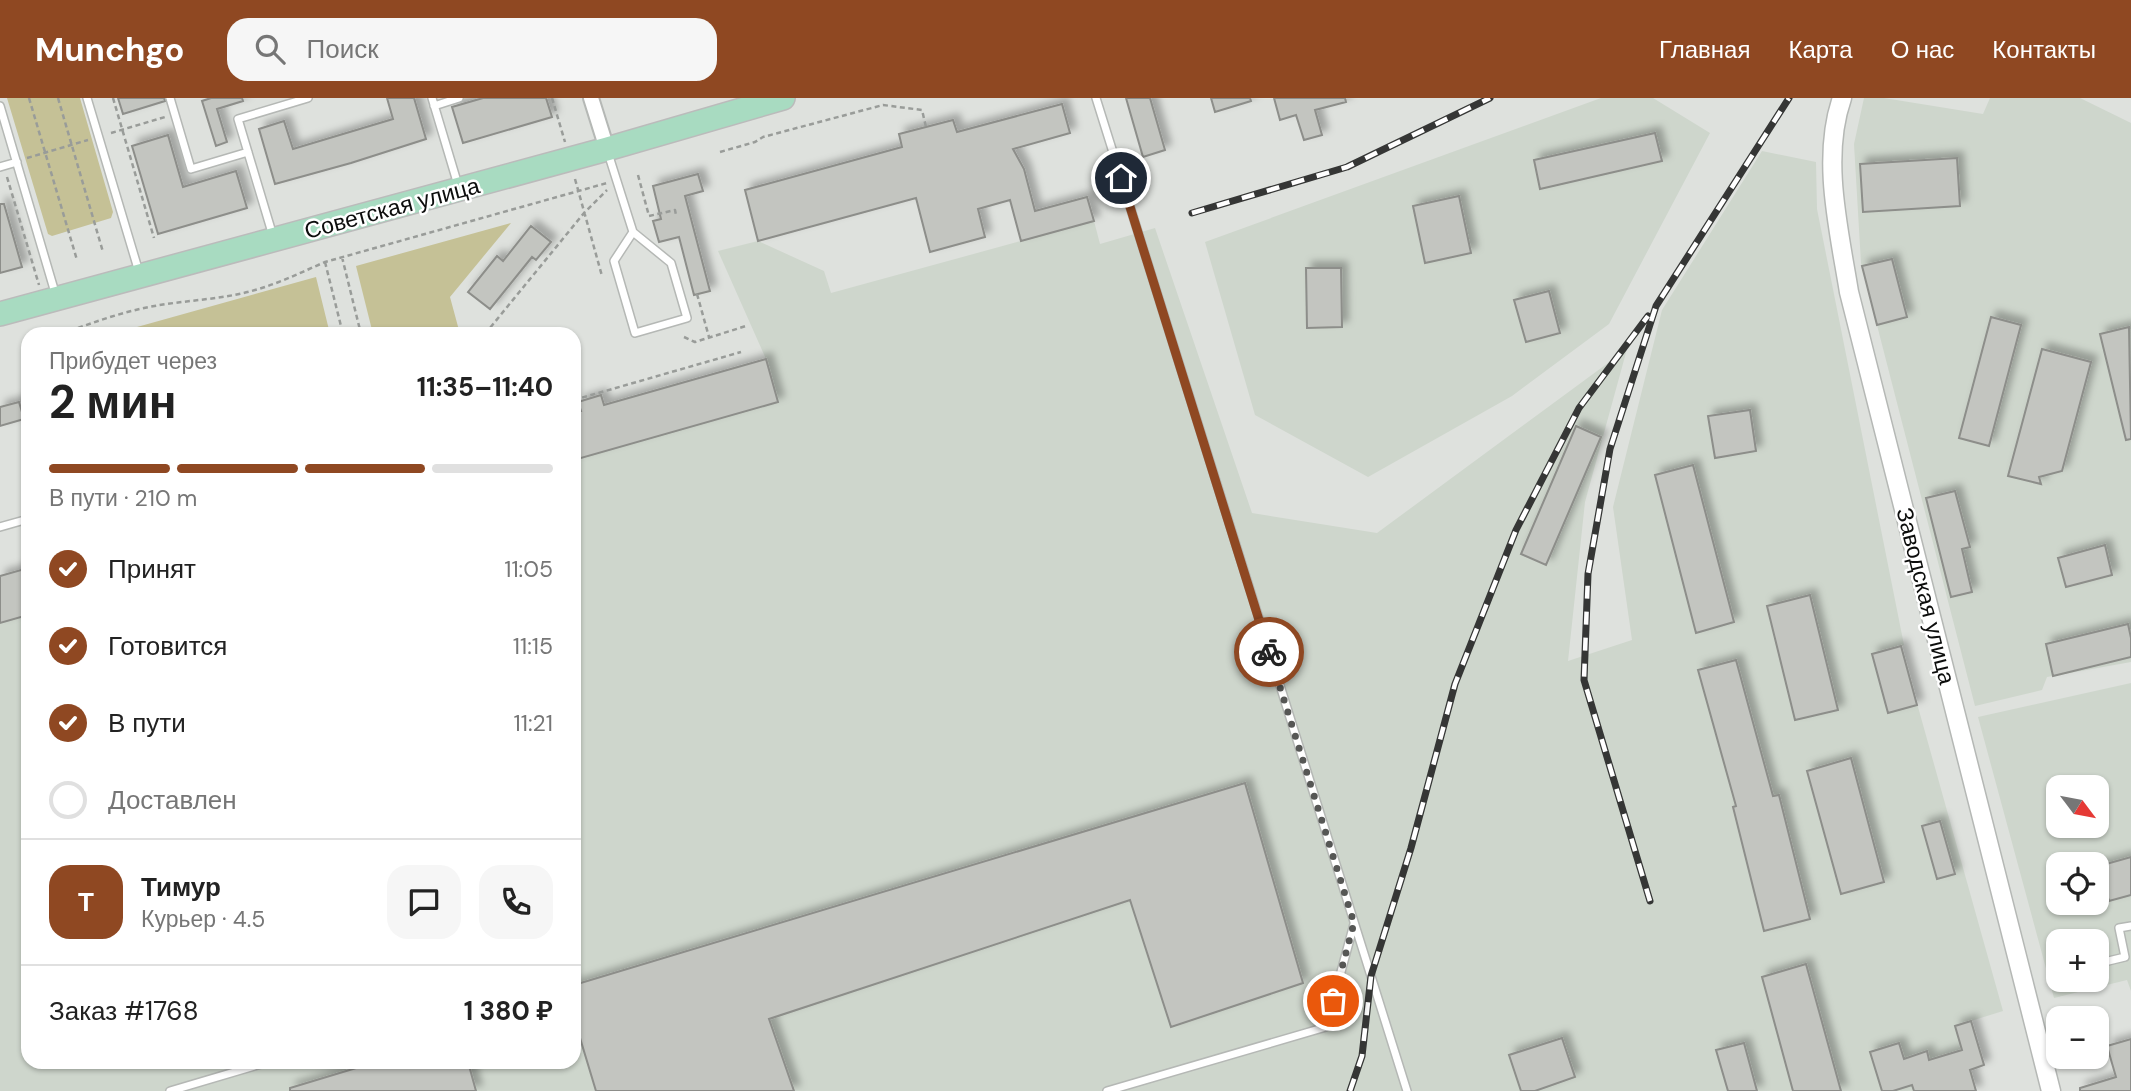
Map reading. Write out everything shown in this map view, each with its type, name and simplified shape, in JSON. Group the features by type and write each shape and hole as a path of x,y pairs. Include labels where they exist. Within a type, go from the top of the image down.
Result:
{"main road":[{"name":"Советская улица","path":"0,314 459,190 783,98"}],"street":[{"path":"591,98 607,149"},
{"name":"Заводская улица","path":"1842,98 1837,112 1832,183 1849,292 2051,1091"}],"lane":[{"path":"88,98 140,276"},
{"path":"170,98 191,169 248,152"},
{"path":"274,240 238,119 308,98"},
{"path":"459,98 433,102 459,190"},
{"path":"1096,98 1407,1091"},
{"path":"0,106 17,162 50,300"},
{"path":"607,149 633,232 671,264 687,318 635,333 614,261 633,232"},
{"path":"2,166 17,162"},
{"path":"0,527 21,521"},
{"path":"1107,1091 1326,1027 1354,923"},
{"path":"2109,961 2125,957 2119,928 2131,926"},
{"path":"170,1091 244,1069"}],"path":[{"path":"29,98 77,260"},
{"path":"58,98 103,252"},
{"path":"113,98 154,238"},
{"path":"720,152 763,137 883,105 922,110 926,127"},
{"path":"17,162 175,114"},
{"path":"2,166 50,300"},
{"path":"638,175 649,216 675,210 676,215"},
{"path":"491,327 584,213 617,181"},
{"path":"80,327 148,307 220,298 255,290 288,279 325,261 617,181"},
{"path":"584,213 602,276"},
{"path":"342,257 360,327"},
{"path":"325,261 341,327"},
{"path":"697,295 709,337"},
{"path":"684,337 695,342 746,326"},
{"path":"581,398 741,352"}],"shaded area":[{"path":"7,98 80,98 113,212 111,218 52,236 48,234"},
{"path":"1601,98 1653,98 1710,133 1609,324 1512,396 1368,477 1255,415 1205,242"},
{"path":"1864,98 1884,98 1983,114 1990,98 2080,98 2131,123 2131,662 2047,677 2042,690 1975,706 1861,263 1854,144"},
{"path":"1762,151 1816,162 1817,209 1904,645 1901,646 2003,1011 1971,1021 1984,1065 1970,1070 1976,1091 0,1091 0,623 21,617 21,1069 581,1069 581,458 778,402 766,359 718,251 758,241 824,271 831,293 1094,221 1100,244 1155,228 1252,513 1377,533 1627,349 1585,502 1568,661 1632,640 1613,507 1662,310"},
{"path":"511,223 450,297 458,327 371,327 356,266"},
{"path":"316,277 328,327 137,327"},
{"path":"2131,683 2131,991 2127,980 2109,984 2109,929 2046,929 2046,968 1978,717"},
{"path":"2052,992 2078,992 2054,998"}],"building":[{"path":"118,98 164,98 165,101 123,114"},
{"path":"211,98 242,98 243,101 217,109 227,142 216,146 202,101"},
{"path":"387,98 414,98 426,139 275,184 259,129 284,121 293,149 393,119"},
{"path":"483,98 546,98 552,117 463,143 452,107"},
{"path":"1126,98 1150,98 1165,150 1143,157"},
{"path":"1211,98 1250,98 1251,101 1215,112"},
{"path":"1274,98 1345,98 1346,102 1315,110 1322,135 1304,140 1296,115 1280,120"},
{"path":"1062,104 1070,133 1013,149 1024,169 1035,211 1087,197 1094,221 1021,241 1010,200 978,209 985,237 930,252 916,198 758,241 745,190 902,147 899,134 953,120 957,132"},
{"path":"1655,133 1662,161 1540,189 1534,160"},
{"path":"168,135 183,187 236,171 247,208 158,234 132,146"},
{"path":"1957,158 1960,206 1863,212 1860,164"},
{"path":"698,174 703,191 685,196 710,291 694,295 679,237 659,242 653,221 661,219 653,186"},
{"path":"1459,196 1471,253 1425,263 1413,206"},
{"path":"0,204 4,204 22,267 0,273"},
{"path":"531,226 551,242 536,260 532,257 490,309 468,292 497,256 503,261"},
{"path":"1892,259 1907,317 1877,325 1862,266"},
{"path":"1306,268 1341,268 1342,327 1307,328"},
{"path":"1549,291 1560,333 1526,342 1514,300"},
{"path":"1991,317 2021,325 1989,446 1959,438"},
{"path":"2129,327 2131,439 2126,440 2100,334"},
{"path":"2042,349 2091,362 2062,471 2039,477 2041,484 2008,476"},
{"path":"766,359 778,402 581,458 581,401 601,395 604,405"},
{"path":"19,402 21,420 0,426 0,407"},
{"path":"1750,410 1756,451 1715,458 1708,416"},
{"path":"1576,426 1601,437 1546,565 1521,554"},
{"path":"1693,465 1734,622 1696,633 1655,475"},
{"path":"1955,491 1970,547 1962,549 1972,592 1951,597 1926,498"},
{"path":"2105,545 2112,575 2066,587 2058,558"},
{"path":"21,570 21,617 0,623 0,576"},
{"path":"1810,595 1838,710 1795,720 1767,606"},
{"path":"2128,624 2131,657 2053,676 2046,644"},
{"path":"1901,646 1917,705 1888,713 1872,654"},
{"path":"1736,660 1773,796 1779,795 1810,919 1764,931 1733,807 1736,806 1698,670"},
{"path":"1851,758 1884,882 1841,894 1807,771"},
{"path":"1245,783 1303,983 1171,1027 1130,900 769,1019 794,1091 596,1091 581,1041 581,983"},
{"path":"1940,821 1955,874 1937,879 1922,826"},
{"path":"2131,857 2131,895 2109,901 2109,863"},
{"path":"1806,964 1841,1091 1793,1091 1762,977"},
{"path":"1971,1021 1984,1065 1970,1070 1976,1091 1914,1091 1912,1085 1893,1091 1882,1091 1870,1052 1899,1043 1904,1059 1927,1051 1929,1060 1962,1050 1955,1026"},
{"path":"1562,1038 1575,1077 1535,1091 1521,1091 1509,1055"},
{"path":"2131,1039 2131,1091 2080,1091 2080,1088 2116,1077 2109,1045"},
{"path":"1744,1043 1757,1091 1728,1091 1716,1050"},
{"path":"353,1069 470,1069 476,1091 290,1091 290,1088"}],"railway":[{"path":"1192,213 1347,167 1490,98"},
{"path":"1650,901 1584,680 1588,574 1610,449 1656,306 1789,98"},
{"path":"1350,1091 1362,1056 1371,976 1411,848 1455,684 1516,530 1579,408 1648,316"}],"way so far":[{"path":"1269,652 1354,923 1333,1001"}],"route":[{"path":"1121,178 1269,652"}]}
